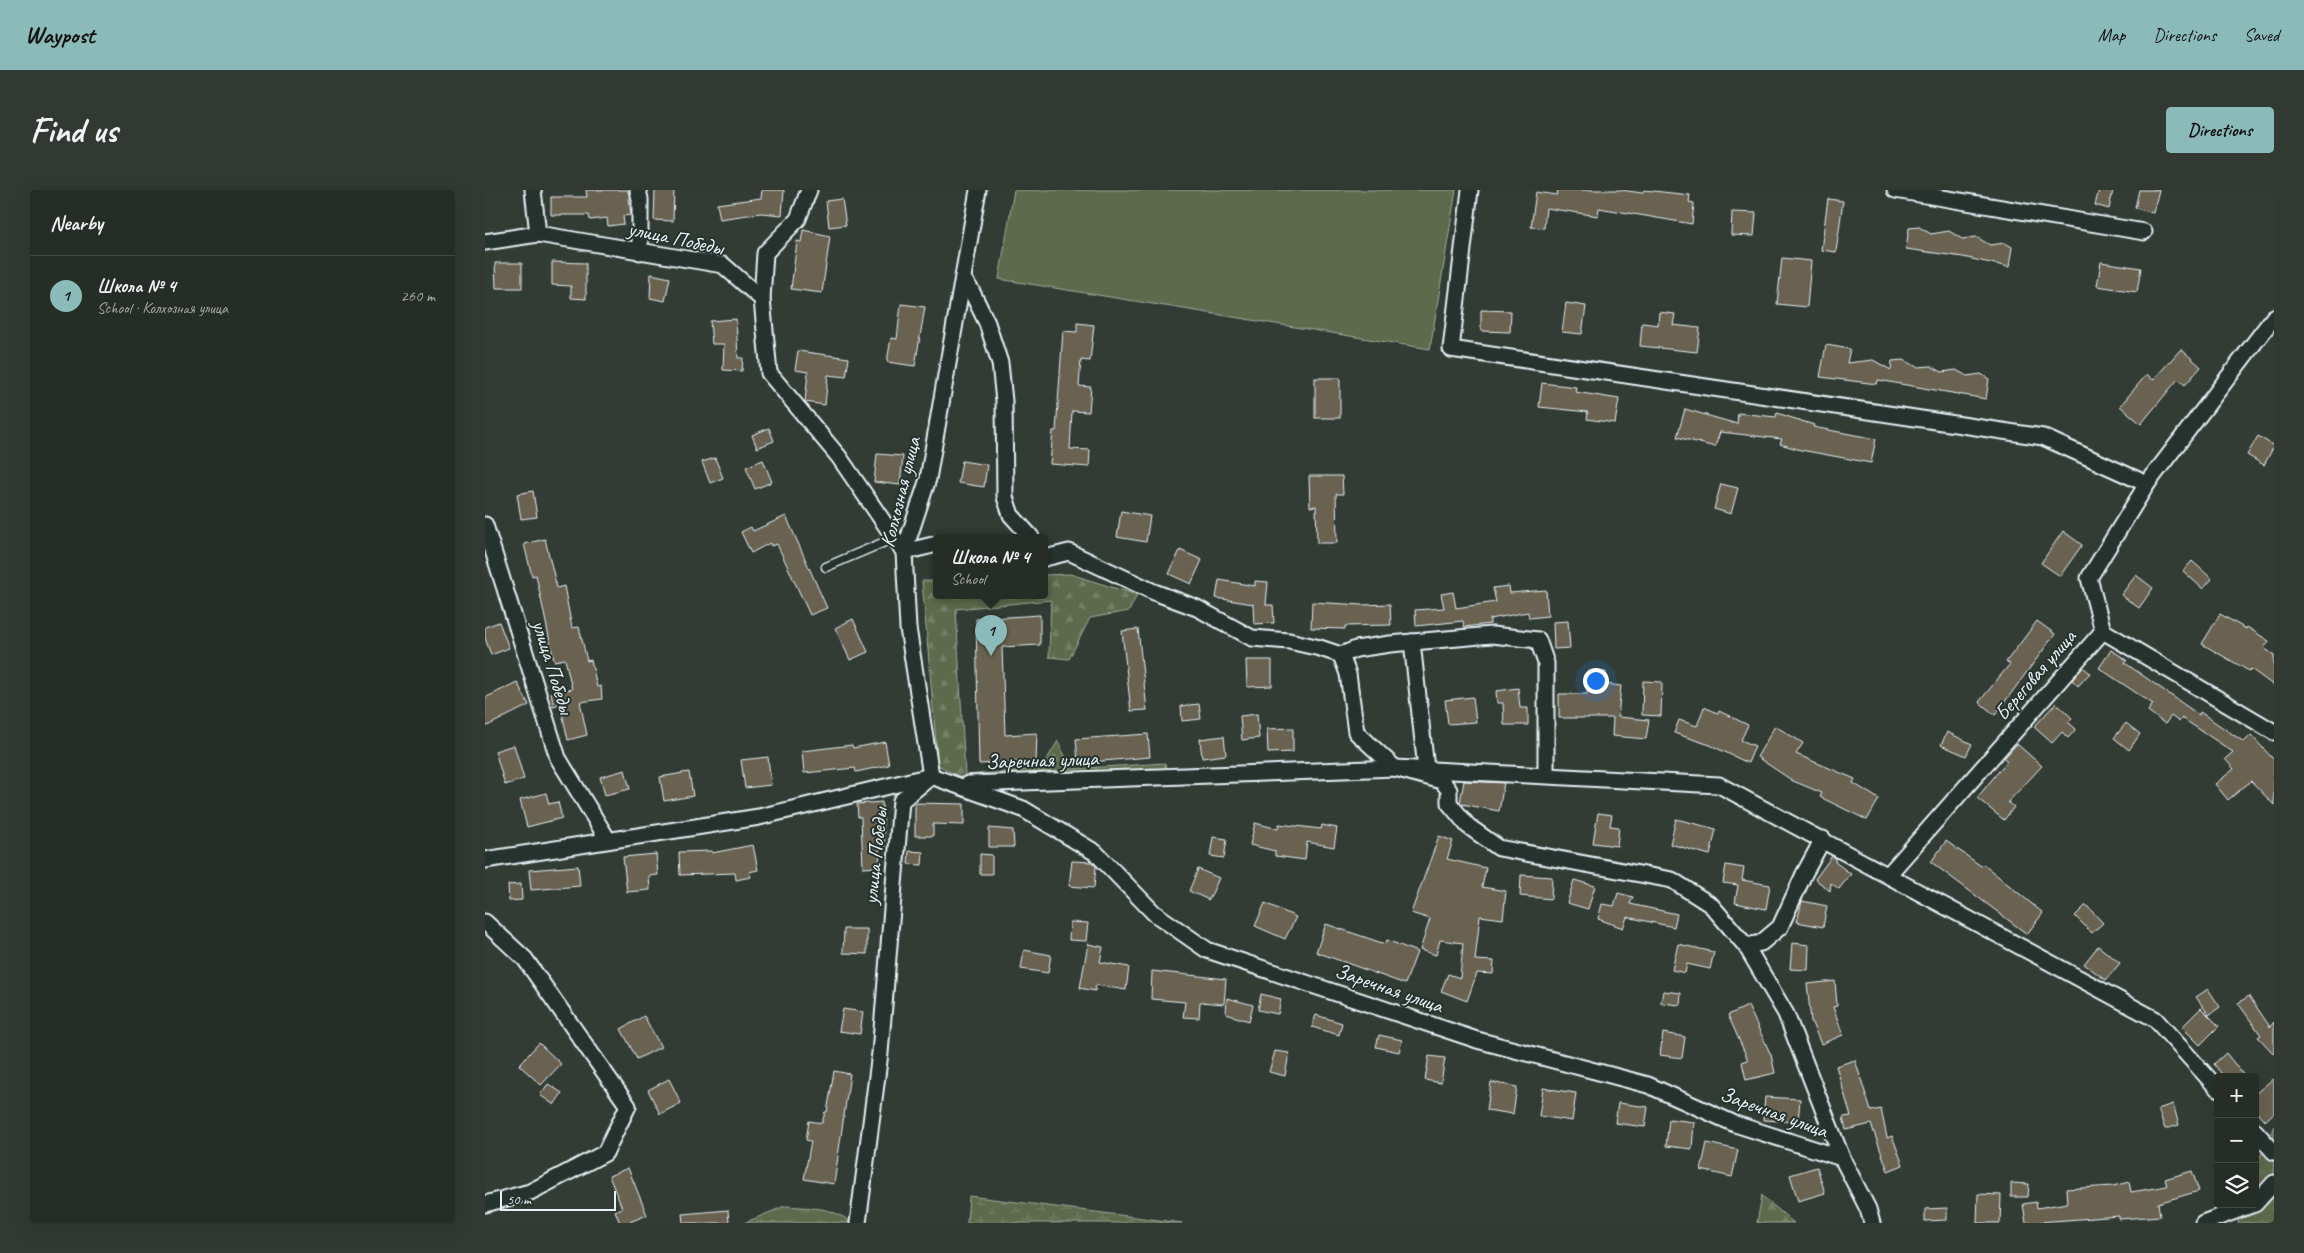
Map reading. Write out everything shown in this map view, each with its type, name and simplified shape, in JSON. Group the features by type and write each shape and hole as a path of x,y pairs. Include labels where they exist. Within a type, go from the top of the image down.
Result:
{"street":[{"path":"533,190 538,234"},
{"path":"638,190 640,199 640,252"},
{"path":"809,190 798,219 765,253 761,299 769,372 839,457 904,552 933,545"},
{"name":"Колхозная улица","path":"931,776 908,628 904,552 929,479 978,190"},
{"path":"1470,190 1451,349 2043,437 2147,484"},
{"path":"1895,190 2144,232"},
{"name":"улица Победы","path":"485,242 538,234 723,265 761,299"},
{"path":"963,279 971,290 987,323 1000,363 1004,401 1005,496 1011,515 1028,534"},
{"path":"2103,632 2089,578 2147,484 2274,317"},
{"name":"улица Победы","path":"485,525 559,758 608,840"},
{"path":"1051,557 1069,552 1154,592 1197,608 1251,638 1289,641 1320,648 1341,656 1356,649 1412,642 1492,636 1538,640 1546,663 1546,775"},
{"name":"Береговая улица","path":"1889,874 2103,632 2274,732"},
{"path":"1412,642 1426,769"},
{"name":"Заречная улица","path":"1341,656 1348,674 1356,732 1395,768 1442,781 1449,790 1449,803 1468,826 1499,848 1672,880 1711,905 1747,946 1786,1014 1842,1158 1868,1209 1872,1223"},
{"name":"Заречная улица","path":"961,785 1395,768 1719,785 1889,874 2155,1019 2214,1085"},
{"name":"улица Победы","path":"485,860 759,817 931,776"},
{"name":"улица Победы","path":"857,1223 881,1044 901,801 931,776"},
{"name":"Заречная улица","path":"931,776 961,785 1023,809 1096,853 1154,913 1207,950 1477,1040 1649,1085 1735,1124 1842,1158"},
{"path":"1747,946 1761,943 1780,927 1804,874 1823,839"},
{"path":"485,922 525,959 627,1106 605,1153 530,1192 485,1204"},
{"path":"2259,1135 2274,1152"},
{"path":"2259,1200 2274,1183"},
{"path":"2203,1223 2244,1208"}],"lane":[{"path":"826,567 894,538"}],"green space":[{"path":"1014,190 1456,190 1430,349 999,279"},
{"path":"1070,574 1137,595 1129,611 1090,618 1069,659 1049,657 1051,600 956,609 965,775 1041,769 1058,741 1071,769 1165,763 1166,772 965,780 938,765 922,581 933,581 933,599 1048,599 1048,575"},
{"path":"2274,1126 2274,1223 2238,1223 2241,1208 2259,1208 2259,1159"},
{"path":"969,1196 1182,1223 967,1223"},
{"path":"1762,1196 1794,1223 1757,1223"},
{"path":"785,1206 811,1208 836,1213 851,1223 744,1223"}],"building":[{"path":"586,190 628,190 631,215 623,216 624,224 608,226 607,218 590,220 589,215 551,215 551,197 587,197"},
{"path":"655,190 674,190 673,221 654,220"},
{"path":"762,190 784,190 782,215 761,213 720,219 717,204 761,198"},
{"path":"1558,190 1621,190 1642,193 1644,190 1690,195 1689,202 1694,203 1692,224 1599,208 1598,216 1546,208 1544,228 1531,227 1536,192 1557,195"},
{"path":"2099,190 2113,190 2109,209 2095,205"},
{"path":"2139,190 2159,190 2153,213 2135,208"},
{"path":"842,199 846,225 829,227 826,201"},
{"path":"1828,199 1843,201 1836,252 1821,250"},
{"path":"1732,212 1756,213 1754,236 1731,235"},
{"path":"1919,227 1931,234 1949,231 1962,239 1976,237 1990,245 2005,243 2012,247 2009,267 1963,257 1906,249 1909,228"},
{"path":"803,230 830,236 822,293 791,289 797,241 801,242"},
{"path":"1782,258 1811,261 1807,307 1777,304"},
{"path":"552,262 586,263 586,299 571,298 571,286 552,285"},
{"path":"2101,262 2141,268 2137,292 2097,286"},
{"path":"495,263 522,263 522,288 496,288"},
{"path":"651,274 670,278 665,301 650,298"},
{"path":"1566,303 1586,306 1582,334 1562,332"},
{"path":"901,304 925,307 915,366 887,362 891,338 897,339"},
{"path":"1481,310 1511,311 1510,332 1481,331"},
{"path":"1659,312 1675,314 1673,325 1700,328 1697,352 1640,346 1642,323 1658,325"},
{"path":"736,319 738,358 743,358 742,371 723,370 724,344 712,344 710,321"},
{"path":"1077,323 1094,325 1090,361 1081,360 1079,386 1091,387 1089,412 1072,411 1070,449 1090,450 1089,467 1050,464 1053,431 1056,431 1063,331 1077,332"},
{"path":"1826,345 1850,349 1847,363 1873,360 1891,370 1892,361 1903,360 1917,367 1931,366 1942,372 1956,370 1967,376 1981,374 1989,379 1986,399 1878,380 1877,384 1820,377"},
{"path":"2181,349 2201,367 2185,385 2178,379 2141,424 2120,406 2147,374 2153,380"},
{"path":"798,351 849,358 846,377 828,375 825,405 805,402 808,372 795,370"},
{"path":"1315,378 1340,378 1340,418 1315,418"},
{"path":"1542,383 1576,387 1575,392 1619,399 1615,423 1587,419 1588,412 1539,407"},
{"path":"1685,409 1737,424 1738,413 1776,417 1777,413 1814,425 1813,427 1876,439 1871,463 1801,450 1780,444 1782,439 1720,432 1715,447 1677,437"},
{"path":"769,428 774,441 757,448 752,435"},
{"path":"2258,436 2274,446 2264,465 2247,455"},
{"path":"877,454 903,456 900,485 874,482"},
{"path":"715,458 723,478 710,483 702,462"},
{"path":"763,460 772,482 755,489 746,467"},
{"path":"962,461 987,465 984,487 958,483"},
{"path":"1309,476 1342,476 1343,494 1336,494 1337,543 1317,543 1316,506 1310,507"},
{"path":"1721,484 1738,488 1731,514 1714,509"},
{"path":"533,491 537,517 521,519 517,494"},
{"path":"1121,511 1150,516 1146,542 1117,537"},
{"path":"786,516 827,608 810,615 777,544 771,546 770,543 751,553 741,532 751,527 753,531"},
{"path":"2063,531 2082,545 2060,576 2041,563"},
{"path":"545,539 557,588 564,586 572,628 579,627 587,661 591,660 597,687 601,686 602,699 580,702 587,735 568,740 560,704 553,706 551,693 572,689 565,659 554,661 536,575 532,576 524,544"},
{"path":"1180,550 1202,560 1191,584 1169,574"},
{"path":"2192,561 2212,579 2203,589 2183,571"},
{"path":"2136,575 2153,588 2139,608 2121,595"},
{"path":"1219,580 1255,586 1255,581 1268,582 1266,605 1273,605 1274,623 1254,624 1253,604 1216,598"},
{"path":"1509,586 1510,593 1546,590 1548,616 1529,618 1528,612 1490,619 1490,624 1464,627 1463,621 1416,626 1415,610 1444,608 1441,594 1453,592 1456,608 1496,602 1493,588"},
{"path":"1312,602 1362,605 1390,604 1391,625 1345,626 1345,629 1311,628"},
{"path":"2220,614 2246,629 2247,627 2269,641 2264,648 2274,655 2274,686 2251,669 2249,671 2202,644"},
{"path":"1040,615 1040,645 1002,647 1005,735 1037,733 1036,761 979,764 976,619"},
{"path":"853,619 868,652 850,660 835,628"},
{"path":"1568,621 1570,648 1554,649 1553,622"},
{"path":"2037,621 2055,634 1995,715 1979,702 2010,664 2006,662"},
{"path":"499,622 509,648 491,655 485,638 485,627"},
{"path":"1138,629 1147,710 1131,711 1122,631"},
{"path":"2111,650 2127,660 2125,663 2199,715 2200,712 2244,742 2251,735 2274,760 2274,805 2251,781 2228,800 2215,784 2234,769 2225,759 2233,752 2182,718 2179,722 2171,716 2165,724 2148,711 2153,704 2099,668"},
{"path":"1246,660 1272,660 1272,686 1247,687"},
{"path":"2083,667 2090,673 2078,686 2072,680"},
{"path":"1588,671 1606,672 1606,684 1621,686 1618,717 1649,720 1646,739 1612,736 1613,718 1559,718 1559,694 1587,694"},
{"path":"1643,681 1662,682 1661,716 1642,715"},
{"path":"517,682 529,705 485,727 485,698"},
{"path":"1518,688 1520,708 1528,708 1528,725 1504,725 1503,703 1497,703 1496,691"},
{"path":"1473,697 1476,722 1448,724 1445,700"},
{"path":"2056,703 2072,718 2068,722 2076,729 2068,738 2062,732 2052,743 2034,727"},
{"path":"1199,704 1201,719 1182,721 1181,706"},
{"path":"1704,707 1718,713 1719,711 1748,725 1741,740 1755,746 1748,763 1710,745 1674,733 1679,720 1697,726"},
{"path":"1257,714 1259,738 1242,740 1240,716"},
{"path":"2126,723 2140,734 2129,750 2114,738"},
{"path":"1775,726 1803,743 1796,754 1855,779 1853,783 1879,799 1867,820 1820,797 1822,793 1793,781 1757,757"},
{"path":"1293,728 1293,752 1268,753 1267,729"},
{"path":"1947,732 1972,744 1966,756 1941,745"},
{"path":"1148,734 1150,757 1078,763 1076,739"},
{"path":"1224,736 1226,755 1202,758 1200,739"},
{"path":"885,742 889,765 856,772 855,768 804,773 802,751 852,745 853,748"},
{"path":"2017,744 2042,766 2008,802 2014,807 2004,820 1977,798 2007,761 2004,758"},
{"path":"514,745 524,779 505,785 495,751"},
{"path":"768,757 771,785 745,788 741,760"},
{"path":"625,770 630,789 605,795 600,777"},
{"path":"689,772 693,796 664,801 660,777"},
{"path":"1464,781 1504,783 1499,811 1462,804 1460,802"},
{"path":"546,793 549,804 558,802 562,818 527,827 520,800"},
{"path":"882,802 885,848 879,849 880,867 863,868 861,817 858,817 857,804"},
{"path":"915,803 964,804 964,825 933,824 933,836 915,836"},
{"path":"1598,813 1612,815 1610,826 1619,827 1617,846 1593,843"},
{"path":"1676,819 1716,829 1710,855 1670,844"},
{"path":"1255,823 1278,829 1279,824 1321,829 1322,825 1337,828 1334,847 1307,842 1305,860 1275,856 1275,851 1250,845"},
{"path":"989,828 1013,830 1014,847 989,847"},
{"path":"1439,836 1453,841 1447,859 1486,868 1482,887 1506,891 1503,919 1480,916 1475,960 1494,961 1493,974 1477,973 1467,1001 1441,991 1448,974 1460,978 1463,943 1440,940 1436,955 1420,950 1430,919 1411,913"},
{"path":"1213,837 1227,839 1224,858 1210,856"},
{"path":"1946,841 1981,866 1983,864 2043,913 2027,934 1931,862"},
{"path":"753,845 758,870 749,872 751,877 736,880 735,873 680,875 679,852 712,851 712,853"},
{"path":"909,851 923,852 922,865 908,864"},
{"path":"656,854 658,875 649,876 650,890 627,892 623,857"},
{"path":"980,854 992,855 992,874 980,874"},
{"path":"1832,856 1836,858 1835,862 1851,874 1839,889 1831,883 1830,891 1815,879"},
{"path":"1072,861 1092,862 1096,866 1094,888 1069,886"},
{"path":"1726,865 1744,868 1742,880 1770,885 1766,909 1735,903 1738,885 1723,883"},
{"path":"578,866 580,886 531,890 529,870"},
{"path":"1198,869 1219,878 1209,900 1189,891"},
{"path":"1521,875 1552,877 1551,899 1520,896"},
{"path":"1574,880 1595,886 1588,909 1567,903"},
{"path":"521,884 522,900 509,901 508,885"},
{"path":"1618,893 1633,897 1630,904 1677,914 1674,927 1627,917 1623,928 1598,919 1602,904 1614,906"},
{"path":"1802,901 1827,906 1823,927 1797,922"},
{"path":"1265,903 1296,917 1285,939 1255,926"},
{"path":"2086,905 2103,923 2092,933 2075,916"},
{"path":"1070,922 1088,923 1086,941 1069,940"},
{"path":"1326,924 1385,944 1387,940 1417,952 1405,984 1316,952"},
{"path":"844,929 867,929 867,954 843,953"},
{"path":"1792,943 1809,945 1808,970 1790,969"},
{"path":"1088,944 1103,947 1100,962 1129,967 1126,990 1096,985 1095,991 1080,988"},
{"path":"1678,944 1714,952 1710,969 1687,964 1685,973 1672,970"},
{"path":"2098,946 2120,963 2106,980 2084,964"},
{"path":"1024,950 1051,955 1048,973 1021,969"},
{"path":"1152,971 1226,979 1224,1004 1200,1002 1199,1018 1183,1017 1185,1002 1151,999"},
{"path":"1835,981 1837,1006 1833,1007 1843,1035 1821,1044 1811,1021 1807,984"},
{"path":"2208,989 2220,1007 2209,1015 2196,997"},
{"path":"1663,991 1681,993 1680,1005 1661,1003"},
{"path":"1261,994 1281,999 1278,1014 1258,1010"},
{"path":"2249,996 2270,1027 2274,1022 2274,1054 2258,1037 2261,1035 2238,1003"},
{"path":"1227,998 1253,1005 1249,1021 1226,1014"},
{"path":"1748,1006 1771,1055 1775,1073 1746,1080 1742,1062 1748,1060 1728,1015"},
{"path":"2201,1008 2219,1026 2200,1045 2182,1027"},
{"path":"843,1009 863,1012 860,1034 839,1031"},
{"path":"1316,1015 1342,1023 1339,1035 1312,1027"},
{"path":"644,1016 661,1047 637,1059 621,1029"},
{"path":"1663,1033 1685,1037 1682,1058 1660,1055"},
{"path":"1379,1035 1402,1040 1399,1052 1376,1047"},
{"path":"539,1043 561,1064 541,1085 519,1065"},
{"path":"1275,1051 1289,1053 1285,1076 1269,1072"},
{"path":"2226,1053 2242,1073 2221,1073 2214,1064"},
{"path":"1429,1056 1445,1058 1441,1083 1425,1080"},
{"path":"1855,1060 1871,1111 1881,1109 1887,1138 1892,1136 1903,1165 1888,1171 1871,1124 1846,1130 1843,1117 1851,1116 1836,1066"},
{"path":"834,1071 850,1074 834,1184 804,1179 811,1141 806,1140 809,1121 822,1123 825,1112 827,1112"},
{"path":"2274,1078 2274,1113 2265,1121 2259,1114 2259,1091"},
{"path":"669,1079 681,1103 660,1114 648,1090"},
{"path":"1491,1082 1517,1087 1513,1114 1487,1110"},
{"path":"548,1084 562,1093 554,1105 540,1095"},
{"path":"1543,1088 1576,1093 1572,1121 1539,1116"},
{"path":"1765,1097 1800,1099 1798,1122 1763,1120"},
{"path":"1618,1103 1648,1107 1645,1127 1615,1123"},
{"path":"2173,1104 2179,1125 2165,1129 2158,1109"},
{"path":"1669,1119 1694,1122 1692,1149 1666,1146"},
{"path":"1707,1143 1738,1150 1732,1177 1701,1170"},
{"path":"1817,1167 1825,1193 1798,1201 1790,1175"},
{"path":"628,1168 647,1215 627,1223 620,1223 615,1211 622,1208 609,1176"},
{"path":"2192,1171 2199,1191 2158,1203 2160,1216 2119,1219 2119,1216 2026,1223 2023,1204 2036,1202 2037,1208 2067,1203 2066,1189 2113,1186 2129,1182 2131,1192 2167,1186 2165,1179"},
{"path":"2011,1183 2029,1184 2028,1197 2011,1197"},
{"path":"1978,1194 2001,1195 2000,1223 1977,1223"},
{"path":"1947,1208 1947,1220 1925,1221 1925,1209"},
{"path":"728,1210 729,1223 683,1223 682,1214"}],"place":[{"name":"Школа № 4","path":"991,656"}]}
